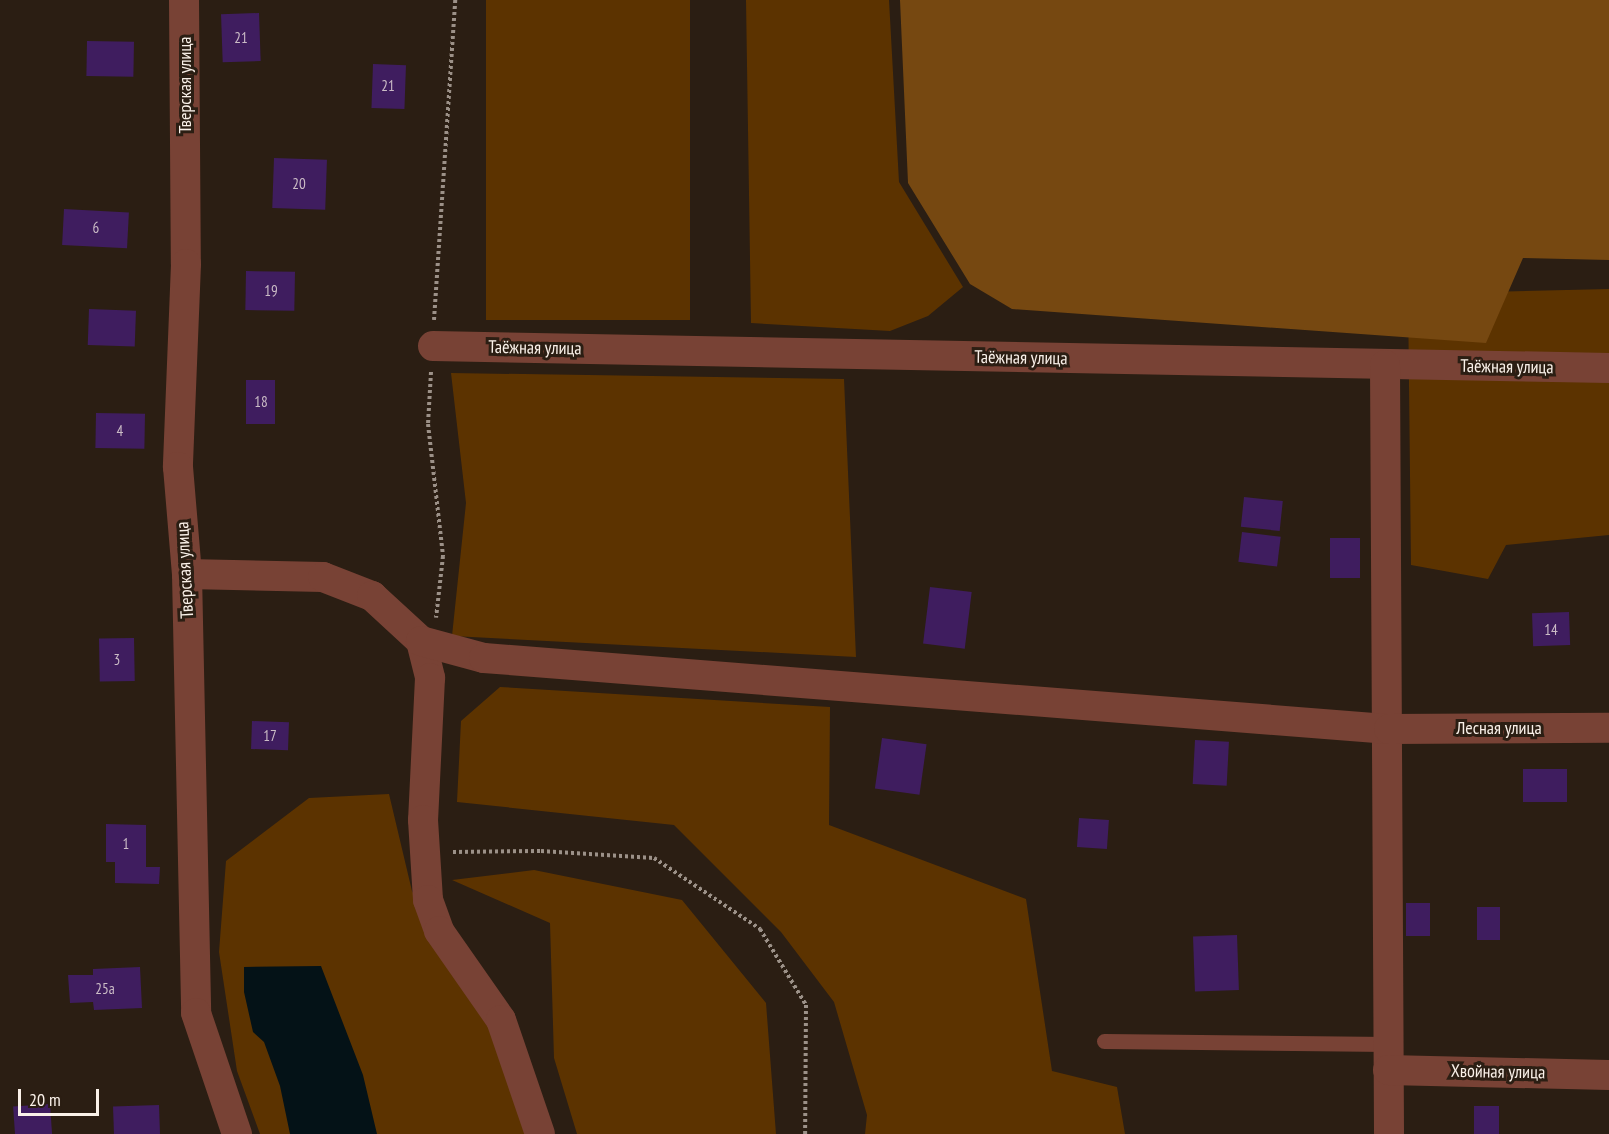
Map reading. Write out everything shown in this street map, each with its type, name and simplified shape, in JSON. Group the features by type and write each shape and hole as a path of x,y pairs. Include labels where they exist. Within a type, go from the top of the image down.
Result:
{"street":[{"name":"Тверская улица","path":"184,0 186,264 178,467 187,574 196,1013 237,1134"},
{"name":"Таёжная улица","path":"433,346 1609,368"},
{"path":"1385,365 1389,729 1389,1134"},
{"path":"187,574 323,577 372,596 421,641 430,678 423,820 428,900 439,931 501,1020 540,1134"},
{"name":"Лесная улица","path":"421,641 484,658 1389,729 1609,728"},
{"name":"Хвойная улица","path":"1388,1057 1609,1075"}],"lane":[{"path":"1104,1041 1388,1057"}],"path":[{"path":"426,852 541,851 654,858 760,929 806,1005 805,1134"}],"shaded area":[{"path":"486,0 690,0 690,320 486,320"},
{"path":"746,0 889,0 899,182 963,287 928,316 890,331 751,323"},
{"path":"900,0 1609,0 1609,260 1523,258 1486,343 1012,309 970,284 908,183"},
{"path":"1609,289 1609,535 1506,545 1488,579 1411,565 1408,294"},
{"path":"451,373 844,379 856,657 452,636 466,503"},
{"path":"500,687 830,707 829,825 1026,899 1052,1071 1117,1087 1125,1134 865,1134 867,1115 834,1002 781,932 674,825 457,802 461,721"},
{"path":"389,794 412,891 489,1028 529,1134 260,1134 237,1071 219,952 226,861 309,798"},
{"path":"534,870 682,900 766,1003 776,1134 577,1134 554,1058 550,923 452,880"},
{"path":"321,966 363,1075 377,1134 290,1134 280,1086 264,1042 253,1032 244,992 244,967"}],"building":[{"path":"259,13 261,61 223,62 221,14"},
{"path":"87,41 134,42 133,77 86,76"},
{"path":"373,64 406,65 404,109 371,108"},
{"path":"274,158 327,160 325,210 272,208"},
{"path":"64,209 129,212 127,248 62,245"},
{"path":"246,271 295,272 294,311 245,310"},
{"path":"89,309 136,311 135,347 88,345"},
{"path":"246,380 275,380 275,424 246,424"},
{"path":"96,413 145,414 144,449 95,448"},
{"path":"1244,497 1283,501 1280,531 1241,527"},
{"path":"1242,532 1281,537 1277,567 1238,562"},
{"path":"1330,538 1360,538 1360,578 1330,578"},
{"path":"930,587 972,592 965,649 923,644"},
{"path":"1569,612 1570,645 1533,646 1532,613"},
{"path":"134,638 135,681 100,682 99,639"},
{"path":"252,721 289,722 288,750 251,749"},
{"path":"882,738 927,744 919,795 875,789"},
{"path":"1195,740 1229,742 1227,786 1193,784"},
{"path":"1523,769 1567,769 1567,802 1523,802"},
{"path":"1079,818 1109,820 1107,849 1077,847"},
{"path":"106,824 146,825 146,867 160,867 159,884 115,883 115,862 106,862"},
{"path":"1406,903 1430,903 1430,936 1406,936"},
{"path":"1477,907 1500,907 1500,940 1477,940"},
{"path":"1237,935 1239,990 1195,992 1193,937"},
{"path":"140,967 142,1008 94,1010 93,1002 70,1003 68,975 93,975 93,969"},
{"path":"50,1104 52,1134 15,1134 13,1107"},
{"path":"159,1105 160,1134 114,1134 113,1107"},
{"path":"1474,1106 1499,1106 1499,1134 1474,1134"}]}
